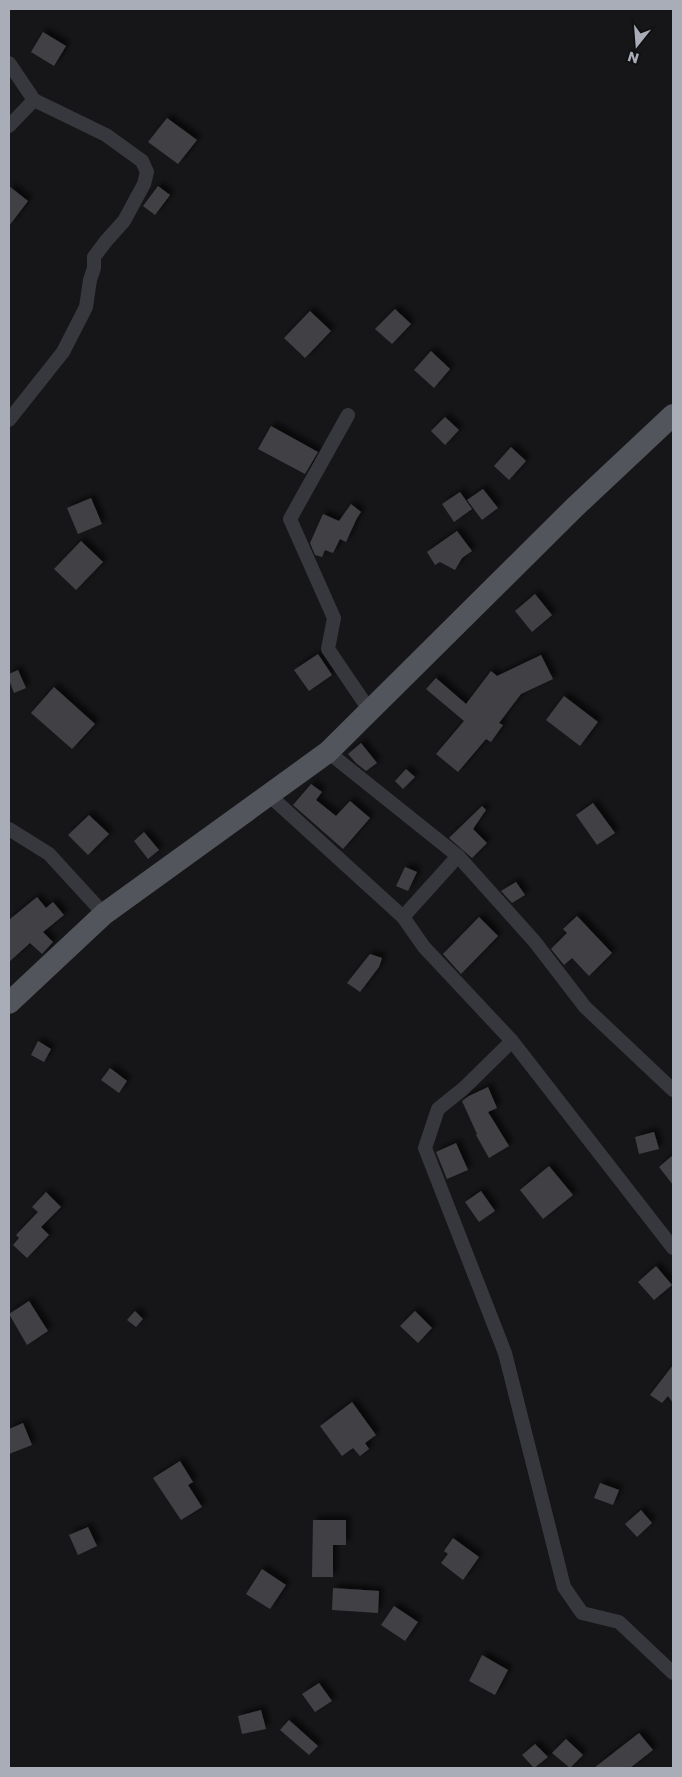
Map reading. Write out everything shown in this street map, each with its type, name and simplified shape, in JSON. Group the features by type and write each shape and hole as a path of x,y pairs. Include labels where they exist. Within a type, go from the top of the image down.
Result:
{"main road":[{"path":"9,1003 104,914 328,752 575,507 673,415"}],"street":[{"path":"9,63 34,100 106,135 142,162 148,172 144,184 124,221 94,257 86,307 63,352 9,420"},
{"path":"9,126 34,100"},
{"path":"348,415 290,519 334,618 328,649 370,711"},
{"path":"328,752 458,856 535,942 585,1007 673,1090"},
{"path":"269,794 403,917 424,947 512,1041 673,1248"},
{"path":"9,829 49,854 104,914"},
{"path":"403,917 458,856"},
{"path":"512,1041 464,1088 438,1109 425,1148 505,1353 564,1587 582,1613 620,1622 673,1673"}],"building":[{"path":"43,32 66,46 54,66 31,52"},
{"path":"167,118 197,140 178,164 148,142"},
{"path":"9,186 28,201 9,226"},
{"path":"158,186 170,195 155,215 143,206"},
{"path":"395,309 411,324 392,344 375,329"},
{"path":"310,311 331,331 305,358 284,338"},
{"path":"431,351 450,369 434,388 414,370"},
{"path":"445,417 459,430 445,445 431,431"},
{"path":"271,426 318,452 305,474 258,449"},
{"path":"511,447 526,461 509,480 494,466"},
{"path":"483,489 498,508 482,520 467,500"},
{"path":"460,492 472,509 454,522 442,504"},
{"path":"91,498 102,524 78,534 67,508"},
{"path":"351,504 361,512 346,542 340,539 333,553 325,550 322,557 315,555 310,543 323,514 339,521"},
{"path":"457,531 472,551 462,558 455,570 440,562 435,565 427,552"},
{"path":"81,541 103,562 76,590 54,569"},
{"path":"535,594 552,615 532,632 515,611"},
{"path":"318,654 332,675 309,691 294,670"},
{"path":"541,655 553,679 521,694 499,723 503,725 491,742 486,739 458,772 436,754 464,721 426,689 436,678 466,704 491,671 497,676"},
{"path":"18,670 26,688 14,693 9,680 9,674"},
{"path":"54,687 95,724 72,749 31,713"},
{"path":"564,696 598,722 580,746 546,720"},
{"path":"361,743 377,763 366,771 348,754"},
{"path":"406,769 415,777 403,789 395,781"},
{"path":"311,784 322,792 316,800 336,816 350,801 370,818 343,849 293,805"},
{"path":"593,803 615,833 597,845 576,815"},
{"path":"482,806 486,810 473,829 487,843 472,858 449,838"},
{"path":"89,815 109,834 88,855 68,835"},
{"path":"144,832 159,850 148,859 134,841"},
{"path":"405,867 417,872 408,891 396,886"},
{"path":"516,882 525,895 512,903 501,891"},
{"path":"37,897 46,908 53,902 64,915 43,932 53,942 42,954 30,943 9,962 9,920"},
{"path":"577,916 612,953 589,976 572,958 564,965 551,949 567,933 563,929"},
{"path":"479,917 498,936 461,974 443,954"},
{"path":"370,954 382,958 379,967 360,992 347,983"},
{"path":"38,1041 51,1049 44,1062 31,1055"},
{"path":"110,1068 127,1081 119,1093 101,1080"},
{"path":"488,1087 497,1108 488,1112 509,1146 489,1158 476,1135 462,1101"},
{"path":"654,1132 659,1149 639,1154 635,1137"},
{"path":"456,1143 468,1170 447,1179 436,1152"},
{"path":"673,1155 673,1185 659,1167"},
{"path":"549,1166 573,1195 543,1219 520,1190"},
{"path":"481,1191 495,1211 479,1222 465,1202"},
{"path":"46,1192 61,1207 41,1227 49,1235 27,1258 13,1245 19,1238 16,1235 38,1212 32,1207"},
{"path":"656,1266 672,1285 654,1300 638,1282"},
{"path":"29,1301 48,1331 27,1345 9,1314"},
{"path":"135,1311 143,1319 136,1327 127,1320"},
{"path":"415,1311 432,1328 418,1343 400,1326"},
{"path":"673,1365 673,1403 668,1396 662,1403 650,1395"},
{"path":"352,1402 376,1435 365,1443 369,1449 360,1456 353,1448 342,1456 320,1426"},
{"path":"23,1423 32,1445 9,1454 9,1429"},
{"path":"180,1461 193,1482 188,1485 202,1507 181,1520 153,1478"},
{"path":"600,1483 619,1490 613,1505 594,1498"},
{"path":"641,1510 652,1523 637,1537 625,1524"},
{"path":"313,1520 346,1520 346,1545 333,1545 333,1577 312,1577"},
{"path":"88,1527 97,1546 78,1555 69,1535"},
{"path":"453,1538 479,1557 463,1580 441,1563 448,1554 444,1551"},
{"path":"262,1569 286,1585 270,1609 246,1594"},
{"path":"333,1588 379,1591 378,1613 332,1610"},
{"path":"394,1606 418,1622 405,1641 381,1625"},
{"path":"482,1655 508,1670 495,1695 469,1681"},
{"path":"319,1683 332,1701 315,1712 302,1694"},
{"path":"261,1710 266,1729 242,1734 238,1716"},
{"path":"289,1720 318,1746 309,1755 280,1730"},
{"path":"639,1733 653,1750 630,1768 594,1768"},
{"path":"566,1739 583,1755 570,1768 552,1753"},
{"path":"535,1744 548,1757 534,1768 522,1755"}]}
